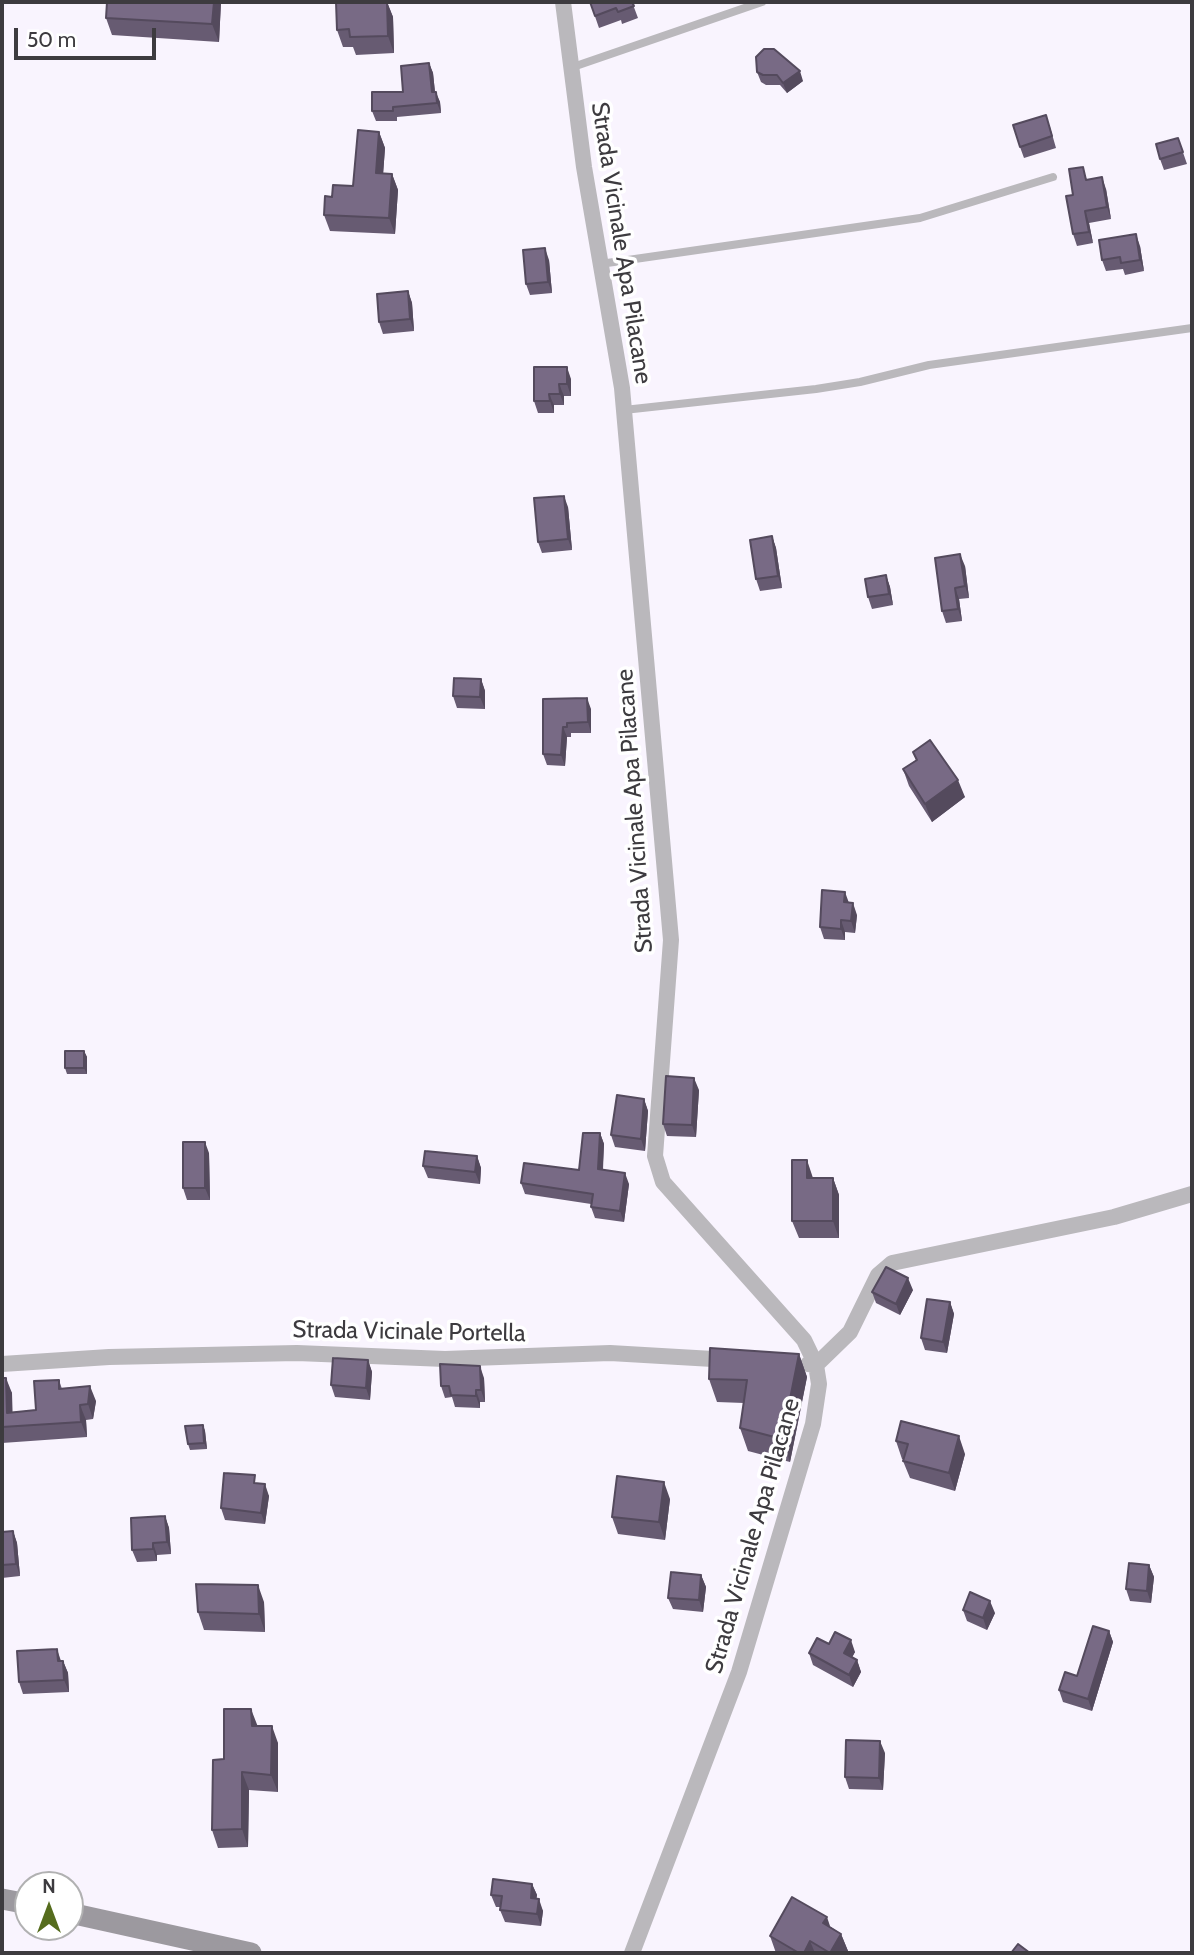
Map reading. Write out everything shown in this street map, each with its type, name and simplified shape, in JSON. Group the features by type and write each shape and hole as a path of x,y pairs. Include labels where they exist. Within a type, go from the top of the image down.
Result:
{"main road":[{"path":"84,1917 197,1947 251,1953"}],"street":[{"name":"Strada Vicinale Apa Pilacane","path":"563,2 570,68 624,410 671,940 655,1156 663,1182 804,1340 816,1365 819,1384 813,1424 739,1672 632,1953"},
{"path":"789,1363 816,1365 850,1332 878,1275 892,1263 1114,1217 1192,1194"},
{"name":"Strada Vicinale Portella","path":"2,1364 109,1357 298,1353 445,1359 610,1353 748,1361"}],"lane":[{"path":"570,68 762,2"},
{"path":"600,264 920,218 1053,177"},
{"path":"624,410 816,389 860,382 929,365 1192,328"}],"building":[{"path":"107,2 214,2 212,24 106,18"},
{"path":"336,2 387,2 388,36 350,37 349,29 337,30"},
{"path":"590,2 632,2 634,6 618,12 616,8 595,16"},
{"path":"764,49 774,49 800,71 783,83 777,75 757,72 756,57"},
{"path":"429,63 432,92 436,92 437,103 393,107 393,111 372,111 372,92 403,92 401,66"},
{"path":"1046,115 1052,136 1020,147 1013,125"},
{"path":"358,130 379,132 376,173 392,174 389,218 324,215 325,196 332,197 333,185 353,186"},
{"path":"1178,138 1183,152 1160,159 1156,144"},
{"path":"1083,167 1086,180 1102,177 1107,207 1085,211 1089,232 1073,234 1066,196 1073,195 1069,169"},
{"path":"1136,234 1140,260 1121,263 1120,257 1102,260 1099,240"},
{"path":"545,248 548,282 526,284 523,250"},
{"path":"408,291 410,319 379,322 377,294"},
{"path":"534,367 567,367 567,384 559,384 560,394 549,394 550,401 534,401"},
{"path":"564,496 568,539 538,542 534,498"},
{"path":"772,536 778,576 756,579 750,540"},
{"path":"960,554 965,586 955,588 958,609 942,611 935,558"},
{"path":"886,575 889,594 868,597 865,579"},
{"path":"454,678 481,679 480,697 453,696"},
{"path":"587,698 588,722 567,723 567,727 563,727 561,755 543,754 543,699"},
{"path":"930,740 958,780 925,804 903,769 917,760 913,752"},
{"path":"822,890 845,892 844,902 853,903 851,921 841,920 841,929 820,927"},
{"path":"65,1051 84,1051 84,1068 65,1068"},
{"path":"666,1076 694,1078 692,1125 663,1124"},
{"path":"617,1095 644,1099 641,1139 611,1135"},
{"path":"583,1133 600,1133 598,1169 625,1173 620,1211 591,1207 593,1194 521,1183 524,1163 579,1170"},
{"path":"183,1142 205,1142 205,1188 183,1188"},
{"path":"425,1151 477,1156 475,1172 423,1166"},
{"path":"792,1160 807,1160 807,1178 833,1178 833,1221 792,1221"},
{"path":"886,1267 908,1278 896,1304 872,1292"},
{"path":"927,1299 950,1302 943,1342 921,1338"},
{"path":"710,1348 799,1354 782,1439 740,1428 747,1380 709,1379"},
{"path":"333,1358 368,1360 366,1388 331,1385"},
{"path":"440,1364 480,1366 481,1390 476,1390 476,1396 451,1395 449,1386 441,1386"},
{"path":"2,1378 6,1378 7,1413 36,1410 34,1381 59,1380 59,1389 90,1386 88,1404 80,1405 81,1422 2,1427"},
{"path":"901,1421 959,1436 949,1473 903,1461 908,1444 896,1441"},
{"path":"203,1425 204,1443 188,1444 185,1426"},
{"path":"224,1473 255,1475 254,1483 265,1484 261,1513 221,1508"},
{"path":"617,1476 664,1482 659,1522 612,1517"},
{"path":"165,1516 167,1542 153,1543 153,1549 132,1550 131,1518"},
{"path":"13,1531 16,1564 2,1565 2,1532"},
{"path":"1129,1563 1149,1565 1147,1591 1126,1589"},
{"path":"671,1572 701,1575 699,1600 668,1598"},
{"path":"196,1584 258,1585 259,1614 198,1612"},
{"path":"970,1592 990,1601 983,1618 963,1610"},
{"path":"1093,1626 1109,1631 1088,1699 1059,1690 1065,1672 1077,1676"},
{"path":"835,1632 851,1640 844,1653 857,1660 849,1675 809,1653 817,1638 829,1644"},
{"path":"57,1649 58,1661 63,1661 64,1680 19,1682 17,1651"},
{"path":"224,1709 251,1709 252,1726 272,1726 271,1775 242,1772 242,1829 212,1830 213,1760 224,1759"},
{"path":"846,1740 880,1741 879,1778 845,1777"},
{"path":"493,1879 532,1884 531,1898 539,1899 537,1914 500,1910 502,1896 491,1895"},
{"path":"792,1897 827,1917 823,1923 841,1934 830,1953 810,1941 804,1953 799,1953 770,1936"},
{"path":"1018,1944 1030,1953 1011,1953"}]}
